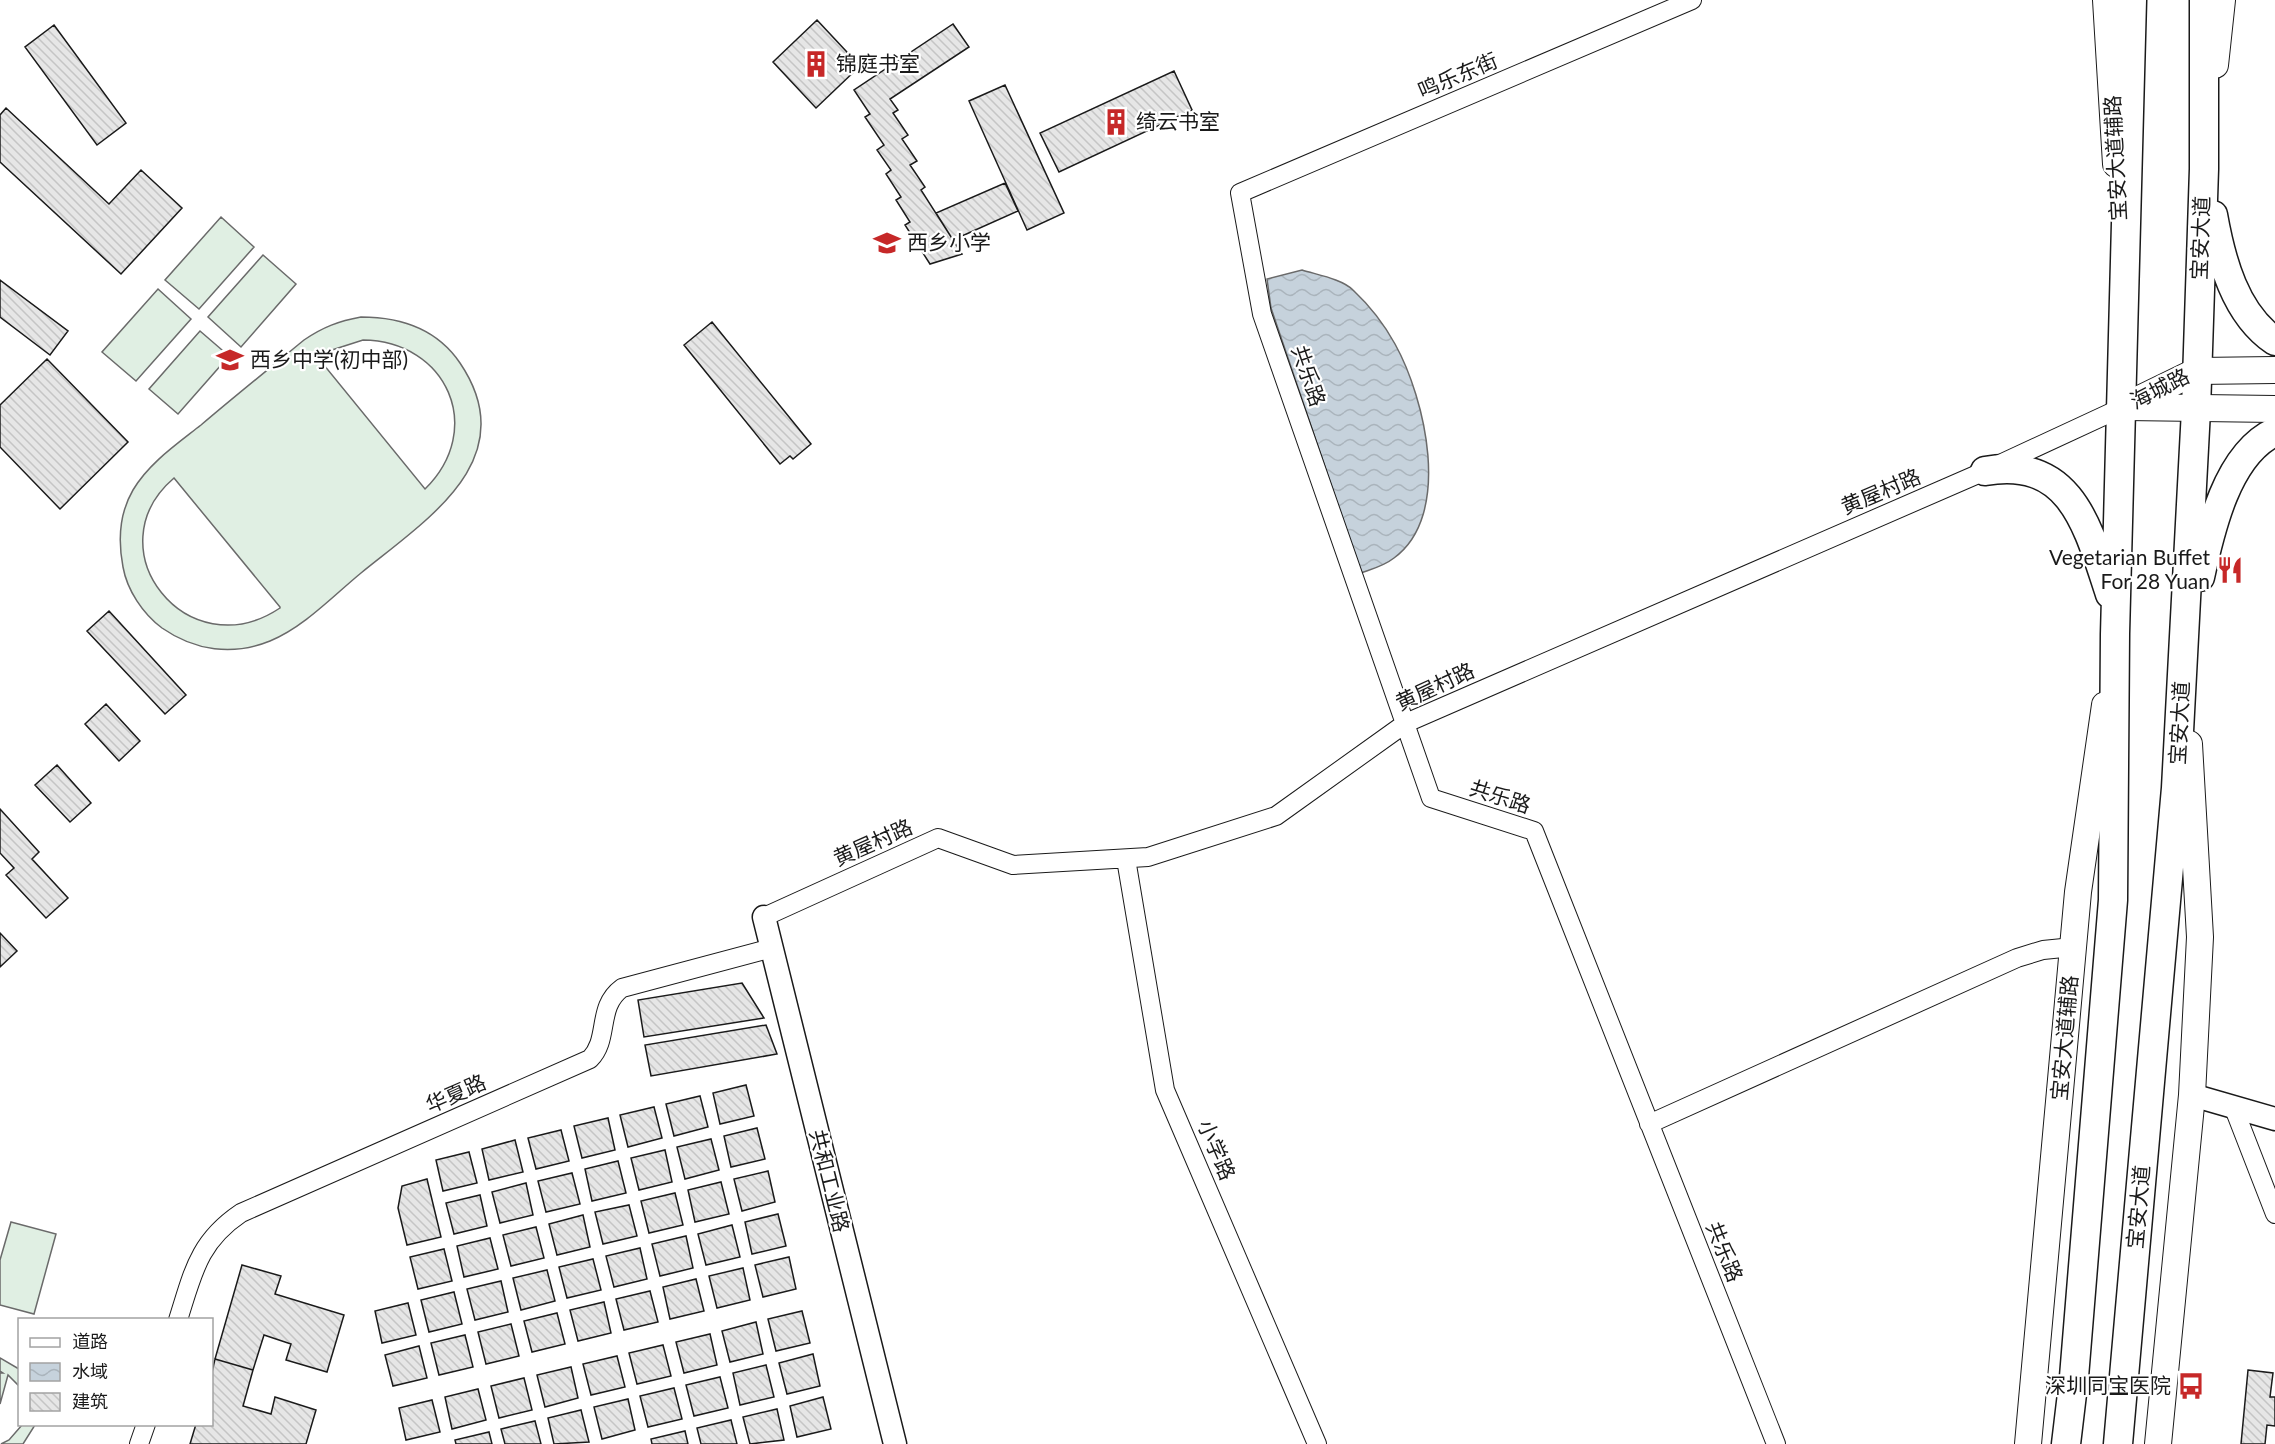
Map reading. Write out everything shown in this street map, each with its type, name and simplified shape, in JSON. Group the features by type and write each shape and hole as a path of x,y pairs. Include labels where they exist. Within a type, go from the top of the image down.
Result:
{"main road":[{"name":"宝安大道辅路","path":"2106,0 2126,315"},
{"path":"2066,1444 2075,1365 2113,900 2115,623 2126,315 2133,0"},
{"name":"宝安大道","path":"2118,1444 2176,788 2196,410 2204,169 2204,0"},
{"path":"2222,0 2204,169 2218,243 2228,274 2253,322 2275,341"},
{"name":"海城路","path":"2122,407 2197,371 2275,370"},
{"name":"海城路","path":"2122,407 2196,410 2275,409"},
{"path":"2158,1444 2193,1095 2200,937 2183,658 2205,556 2228,485 2253,448 2275,432"},
{"path":"1985,471 2004,468 2025,470 2044,476 2057,484 2072,500 2084,520 2115,623"},
{"name":"宝安大道辅路","path":"2028,1444 2078,892 2115,623"}],"street":[{"name":"鸣乐东街","path":"1240,193 1692,0"},
{"name":"共乐路","path":"1240,193 1262,314 1431,798 1534,831 1776,1444"},
{"name":"黄屋村路","path":"764,918 938,838 1013,865 1126,859 1148,857 1276,816 1406,723 1985,471 2122,407"},
{"name":"小学路","path":"1126,859 1166,1090 1317,1444"},
{"name":"共和工业路","path":"764,918 895,1444"},
{"path":"1649,1124 2017,958 2043,950 2073,947"},
{"name":"华夏路","path":"179,1318 199,1256 221,1226 241,1213 590,1059 597,1052 607,1005 613,995 622,988 772,948"},
{"path":"2193,1095 2275,1119"},
{"path":"2232,1106 2275,1214"},
{"path":"140,1444 146,1426"}],"green space":[{"path":"221,217 254,247 199,309 165,280"},
{"path":"263,255 296,284 241,347 208,317"},
{"path":"158,289 191,319 136,381 102,352"},
{"path":"361,317 390,319 416,327 440,341 460,363 477,397 481,429 474,458 459,484 438,509 413,531 318,610 283,635 256,646 228,650 201,646 175,636 162,628 142,609 125,576 120,547 121,528 125,508 133,490 147,471 164,455 304,340 325,328","holes":["363,340 392,344 417,355 436,372 448,392 454,416 453,441 443,465 425,489 319,359 332,350","174,478 280,607 280,608 245,623 213,624 184,613 161,592 147,566 143,537 151,506"]},
{"path":"200,331 229,356 178,414 149,389"},
{"path":"11,1222 56,1234 34,1314 0,1305 0,1260"},
{"path":"0,1358 18,1368 18,1385 8,1375 0,1404 0,1373 3,1373 0,1371"},
{"path":"21,1426 34,1426 23,1444 1,1444 9,1440"}],"water":[{"path":"1302,270 1348,286 1376,316 1391,337 1406,367 1416,394 1423,424 1428,455 1428,486 1423,514 1412,539 1394,558 1361,573 1271,308 1267,279"}],"building":[{"name":"锦庭书室","path":"817,20 860,66 816,108 773,62"},
{"path":"953,24 969,47 890,99 898,110 893,113 908,135 902,139 917,161 910,165 925,187 921,190 962,254 930,264 905,225 910,222 896,200 901,197 886,174 891,170 877,150 884,145 865,117 870,114 854,90"},
{"path":"54,25 126,123 97,145 25,47"},
{"name":"绮云书室","path":"1174,71 1192,110 1059,172 1040,133"},
{"path":"1005,85 1064,213 1027,230 969,101"},
{"path":"6,108 109,204 141,170 182,208 121,274 0,162 0,115"},
{"path":"1005,183 1018,211 953,240 936,213"},
{"path":"0,280 68,331 50,355 0,317"},
{"path":"712,322 811,444 793,459 790,456 780,464 684,345"},
{"path":"47,359 128,442 60,509 0,447 0,405"},
{"path":"109,611 186,695 165,714 87,631"},
{"path":"106,704 140,741 119,761 85,724"},
{"path":"57,765 91,803 70,822 35,785"},
{"path":"0,809 39,852 32,859 68,898 46,918 6,875 14,868 0,853"},
{"path":"0,933 17,951 0,967"},
{"path":"742,983 764,1018 644,1037 638,1000"},
{"path":"766,1025 777,1054 651,1076 645,1045"},
{"path":"746,1085 754,1116 720,1124 713,1093"},
{"path":"700,1096 708,1127 674,1136 666,1104"},
{"path":"654,1107 662,1138 628,1147 620,1115"},
{"path":"608,1118 615,1150 582,1158 574,1126"},
{"path":"757,1128 765,1159 731,1167 724,1136"},
{"path":"561,1130 569,1161 536,1169 528,1138"},
{"path":"711,1139 719,1170 685,1179 677,1147"},
{"path":"515,1140 523,1172 489,1180 482,1149"},
{"path":"665,1150 672,1182 639,1190 631,1158"},
{"path":"469,1152 477,1183 443,1191 436,1160"},
{"path":"618,1161 626,1193 592,1201 585,1169"},
{"path":"768,1171 775,1202 742,1211 734,1179"},
{"path":"572,1173 580,1204 546,1212 538,1181"},
{"path":"427,1179 441,1237 407,1245 398,1208 402,1186"},
{"path":"721,1182 729,1214 695,1222 688,1190"},
{"path":"526,1183 533,1215 500,1223 492,1192"},
{"path":"675,1193 683,1225 649,1233 641,1201"},
{"path":"480,1195 487,1226 454,1234 446,1203"},
{"path":"629,1205 637,1236 603,1244 595,1212"},
{"path":"778,1214 786,1246 752,1254 745,1222"},
{"path":"583,1215 590,1247 557,1255 549,1224"},
{"path":"732,1225 740,1257 706,1265 698,1234"},
{"path":"536,1227 544,1258 511,1266 503,1235"},
{"path":"686,1236 693,1268 660,1276 652,1244"},
{"path":"490,1238 498,1269 464,1277 457,1246"},
{"path":"640,1248 647,1279 614,1287 606,1256"},
{"path":"444,1249 452,1281 418,1289 410,1257"},
{"path":"789,1257 796,1289 763,1297 755,1265"},
{"path":"593,1259 601,1290 567,1298 559,1267"},
{"path":"242,1265 281,1276 275,1294 344,1315 327,1372 286,1360 291,1344 264,1335 253,1370 215,1359"},
{"path":"743,1268 750,1300 717,1308 709,1276"},
{"path":"547,1270 555,1301 521,1310 513,1278"},
{"path":"696,1279 704,1311 670,1319 663,1287"},
{"path":"501,1281 508,1312 475,1320 467,1289"},
{"path":"650,1291 658,1322 624,1330 616,1299"},
{"path":"454,1292 462,1324 429,1332 421,1300"},
{"path":"604,1302 611,1333 578,1341 570,1310"},
{"path":"408,1303 416,1335 382,1343 375,1311"},
{"path":"802,1311 810,1343 776,1351 768,1319"},
{"path":"557,1313 565,1344 532,1352 524,1321"},
{"path":"756,1322 763,1354 730,1362 722,1331"},
{"path":"511,1324 519,1356 486,1364 478,1332"},
{"path":"710,1334 717,1365 684,1373 676,1342"},
{"path":"465,1335 473,1367 439,1375 431,1343"},
{"path":"663,1345 671,1376 637,1384 629,1353"},
{"path":"419,1346 427,1378 393,1386 385,1355"},
{"path":"813,1354 820,1386 787,1394 779,1363"},
{"path":"617,1356 625,1387 591,1395 583,1364"},
{"path":"215,1359 253,1370 243,1406 271,1414 275,1397 316,1410 306,1444 190,1444 195,1426 213,1426"},
{"path":"766,1365 774,1397 740,1405 733,1373"},
{"path":"571,1367 578,1398 545,1407 537,1375"},
{"path":"2248,1370 2273,1373 2270,1397 2275,1397 2275,1426 2267,1425 2265,1444 2241,1444"},
{"path":"720,1377 728,1408 694,1416 686,1385"},
{"path":"524,1378 532,1410 499,1418 491,1386"},
{"path":"674,1388 682,1419 648,1427 640,1396"},
{"path":"478,1389 486,1420 452,1429 445,1397"},
{"path":"823,1397 831,1429 797,1437 790,1406"},
{"path":"628,1399 635,1430 602,1439 594,1407"},
{"path":"432,1400 440,1432 406,1440 399,1408"},
{"path":"777,1409 784,1440 750,1444 743,1417"},
{"path":"581,1410 589,1442 554,1444 548,1418"},
{"path":"731,1420 737,1444 701,1444 697,1428"},
{"path":"535,1421 541,1444 505,1444 501,1429"},
{"path":"685,1431 688,1444 652,1444 651,1439"},
{"path":"489,1432 492,1444 456,1444 455,1440"}],"place":[{"name":"锦庭书室","path":"816,64"},
{"name":"绮云书室","path":"1116,122"},
{"name":"西乡小学","path":"887,243"},
{"name":"西乡中学(初中部)","path":"230,360"},
{"name":"Vegetarian Buffet For 28 Yuan","path":"2230,570"},
{"name":"深圳同宝医院","path":"2191,1386"}]}
